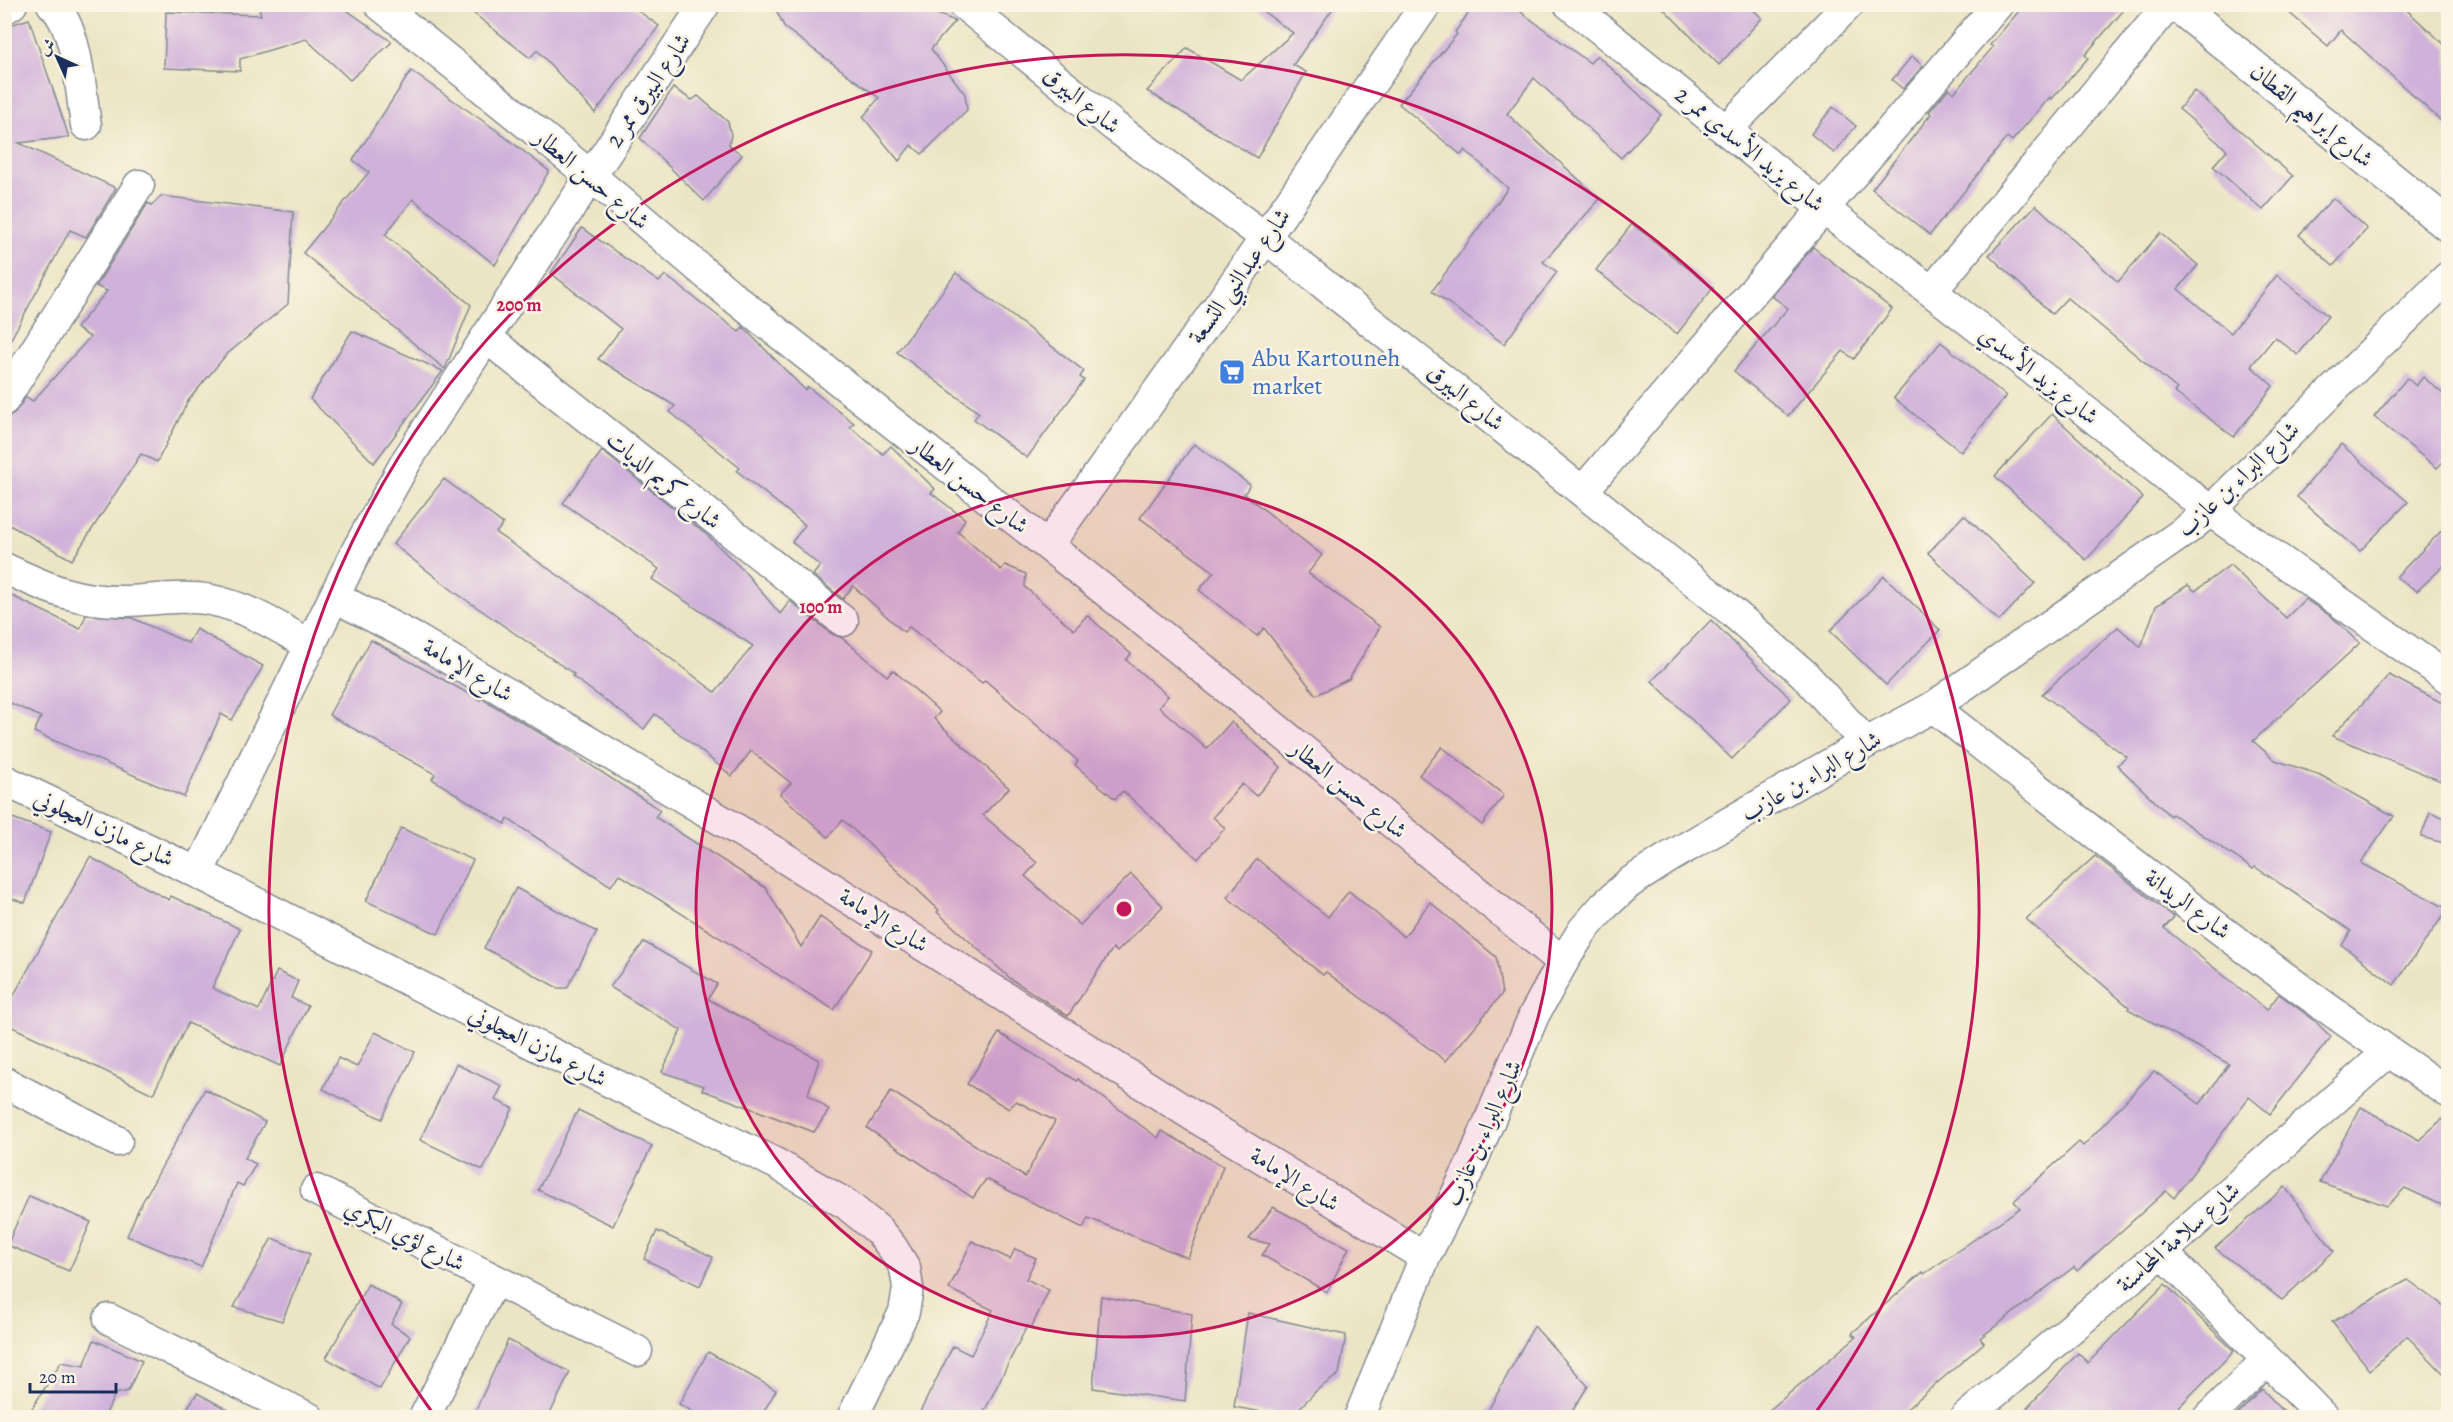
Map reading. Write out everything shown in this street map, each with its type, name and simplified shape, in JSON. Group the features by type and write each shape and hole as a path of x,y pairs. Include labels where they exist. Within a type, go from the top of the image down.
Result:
{"street":[{"path":"4,9 12,4"},
{"path":"52,4 60,12 72,39 86,125"},
{"name":"شارع حسن العطار","path":"379,4 591,176 741,304 1048,545 1563,962"},
{"name":"شارع البيرق ممر 2","path":"591,176 705,4"},
{"name":"شارع البيرق","path":"963,4 1114,126 1266,238 1730,610 1804,674 1866,743"},
{"name":"شارع عبدالنبي التسعة","path":"1048,545 1266,238 1426,4"},
{"name":"شارع يزيد الأسدي ممر 2","path":"1569,4 1824,209 1932,291"},
{"path":"1726,130 1849,4"},
{"path":"1583,491 1998,4"},
{"path":"1932,291 2169,4"},
{"name":"شارع إبراهيم القطان","path":"2176,4 2448,225"},
{"path":"198,873 357,550 406,460 591,176"},
{"path":"4,400 139,185"},
{"name":"شارع البراء بن عازب","path":"1359,1418 1425,1257 1470,1167 1534,1015 1583,930 1604,906 1629,883 1866,743 1933,707 2210,511 2448,277"},
{"name":"شارع يزيد الأسدي","path":"1932,291 2210,511 2448,678"},
{"name":"شارع كريم الديات","path":"487,338 843,621"},
{"path":"4,568 47,588 81,598 125,601 213,600 271,622 311,646"},
{"name":"شارع الإمامة","path":"335,597 414,638 780,855 1195,1117 1425,1257"},
{"name":"شارع الريدانة","path":"1933,707 2162,885 2388,1052 2448,1092"},
{"name":"شارع مازن العجلوني","path":"4,780 198,873 537,1046 775,1163 846,1204 878,1230 892,1247 905,1268 908,1288 904,1312 852,1418"},
{"name":"شارع سلامة المحاسنة","path":"1965,1418 2162,1252 2388,1052"},
{"path":"4,1082 117,1141"},
{"name":"شارع لؤي البكري","path":"316,1190 637,1351"},
{"path":"2162,1252 2324,1418"},
{"name":"شارع لؤي البكري","path":"424,1418 494,1281"},
{"path":"109,1319 309,1418"},
{"path":"2208,1418 2267,1360"}],"building":[{"path":"258,4 338,4 392,42 350,80 306,39 240,59 240,71 164,68 166,12 261,15"},
{"path":"462,4 629,4 659,26 595,113 537,50 530,58"},
{"path":"773,4 913,4 955,21 931,49 965,94 967,110 922,154 911,145 899,161 863,117 879,98 785,28"},
{"path":"1253,4 1336,4 1293,65 1306,72 1257,158 1147,91 1187,48 1241,80 1293,33"},
{"path":"1475,4 1510,4 1590,63 1597,55 1661,115 1621,158 1534,78 1507,114 1600,199 1543,262 1557,272 1504,344 1432,291 1508,188 1465,150 1461,155 1399,104 1457,34 1455,32"},
{"path":"1659,4 1747,4 1762,18 1719,65"},
{"path":"2025,4 2129,4 2085,55 2088,58 2052,99 2050,97 2012,141 2007,137 1930,235 1872,189 1931,114 1929,112 1949,88 1954,93 1993,47 1990,45"},
{"path":"2279,4 2400,4 2448,48 2448,127 2341,30 2328,46"},
{"path":"29,19 69,137 19,143 116,188 86,237 70,230 4,352 4,27"},
{"path":"1912,56 1923,66 1903,89 1892,80"},
{"path":"411,71 496,130 549,171 495,265 413,199 385,235 471,305 445,369 303,253 369,172 353,160"},
{"path":"673,88 692,100 698,96 728,122 731,135 729,145 742,155 704,201 640,138"},
{"path":"2194,91 2293,176 2263,210 2213,166 2227,150 2179,109"},
{"path":"1833,107 1856,126 1834,153 1811,134"},
{"path":"161,196 293,212 288,304 226,355 188,401 157,462 141,454 72,560 4,522 4,417 13,415 26,397 33,401 90,337 76,328 107,291 96,286 148,203 152,205"},
{"path":"2333,198 2367,229 2333,266 2299,235"},
{"path":"2036,205 2118,282 2160,233 2198,265 2178,289 2231,333 2277,275 2328,316 2298,355 2275,337 2251,366 2273,386 2234,437 2174,392 2177,389 2067,298 2052,314 1989,255"},
{"path":"1632,224 1713,288 1677,334 1596,270"},
{"path":"582,228 659,282 665,275 739,332 743,327 805,390 808,387 854,423 850,427 883,454 891,446 935,489 931,493 965,519 958,532 1001,570 1005,565 1026,574 1025,587 1074,630 1087,615 1131,654 1126,660 1168,696 1159,707 1207,749 1231,722 1281,767 1256,796 1242,784 1213,817 1225,828 1198,859 1123,791 1115,799 1075,765 1078,761 985,680 982,683 909,627 904,632 853,586 843,599 813,575 820,566 792,542 805,525 737,471 740,468 670,412 675,406 598,359 621,329 551,273"},
{"path":"1813,247 1892,309 1854,359 1843,351 1788,416 1734,371 1788,308 1772,296"},
{"path":"956,273 1084,371 1080,377 1084,380 1027,458 974,419 979,413 897,352"},
{"path":"352,331 443,371 374,463 310,399"},
{"path":"1941,342 2006,396 1961,452 1894,398"},
{"path":"2423,377 2448,398 2448,457 2437,468 2374,417 2407,378 2416,386"},
{"path":"2052,414 2143,498 2086,560 1995,476"},
{"path":"1194,444 1250,485 1244,494 1322,555 1308,573 1380,627 1349,679 1316,695 1264,628 1257,636 1199,590 1214,572 1140,518"},
{"path":"2341,444 2408,502 2360,551 2297,497"},
{"path":"602,451 707,535 744,571 780,614 790,601 832,634 842,638 887,676 893,670 940,712 934,719 1009,788 983,815 1037,863 1025,876 1080,925 1131,874 1163,906 1117,952 1113,948 1068,1016 1011,979 937,912 939,910 843,820 828,837 780,794 791,783 751,751 732,776 655,714 644,729 572,676 574,674 456,593 393,544 444,479 503,524 496,533 587,595 715,692 753,646 652,579 659,569 563,503"},
{"path":"1964,515 2035,583 1999,621 1928,553"},
{"path":"2448,524 2448,562 2417,591 2396,577"},
{"path":"2230,565 2286,618 2305,599 2332,617 2360,643 2253,741 2275,760 2320,775 2394,816 2361,863 2448,909 2394,985 2342,945 2351,931 2172,814 2170,816 2117,765 2127,757 2042,694 2118,627 2141,647 2156,606 2188,585 2195,591"},
{"path":"1884,576 1940,630 1886,685 1830,631"},
{"path":"4,592 80,629 86,615 132,618 188,643 196,629 263,666 232,720 221,714 184,797 34,732 41,717 4,700"},
{"path":"1711,620 1791,699 1732,759 1652,681"},
{"path":"371,640 480,700 481,698 555,742 660,810 655,817 766,888 801,947 820,917 872,950 834,1010 619,874 611,886 508,819 505,824 432,779 435,774 329,715"},
{"path":"2389,675 2448,706 2448,784 2332,736"},
{"path":"1442,747 1504,795 1482,825 1419,775"},
{"path":"2430,812 2448,819 2448,844 2421,837"},
{"path":"4,815 51,832 25,903 4,896"},
{"path":"401,828 473,860 438,934 366,901"},
{"path":"2095,856 2174,917 2164,928 2267,1010 2279,994 2314,1020 2331,1037 2270,1114 2249,1097 2174,1198 2166,1191 2077,1271 2074,1267 1980,1338 1984,1343 1896,1418 1760,1418 1856,1337 1852,1333 1923,1272 1924,1274 2020,1208 2014,1201 2079,1142 2083,1146 2154,1071 2200,1104 2229,1064 2128,1009 2129,1007 2026,919"},
{"path":"90,857 169,900 171,896 240,929 212,988 259,1010 277,971 298,981 291,998 308,1006 280,1066 188,1023 153,1094 4,1023 4,1013"},
{"path":"1257,859 1328,917 1349,891 1404,937 1430,902 1496,957 1502,994 1446,1061 1326,972 1323,975 1227,897"},
{"path":"516,888 597,932 567,988 558,988 484,948"},
{"path":"644,942 717,984 708,999 819,1060 808,1094 829,1110 814,1132 702,1090 704,1086 662,1072 681,1030 610,987"},
{"path":"375,1032 415,1052 382,1119 323,1089 338,1058 357,1067"},
{"path":"999,1033 1077,1081 1078,1079 1158,1138 1162,1131 1223,1166 1188,1258 1088,1218 1083,1228 986,1179 973,1198 867,1128 891,1091 1025,1177 1055,1121 1016,1101 1009,1109 967,1084"},
{"path":"456,1064 502,1086 495,1100 513,1108 483,1170 420,1140"},
{"path":"205,1089 265,1122 245,1158 256,1164 243,1186 237,1183 201,1267 127,1236 138,1210"},
{"path":"2361,1107 2419,1140 2448,1114 2448,1208 2405,1188 2387,1206 2320,1182"},
{"path":"578,1110 652,1146 613,1226 538,1190"},
{"path":"2285,1187 2334,1251 2282,1300 2215,1248"},
{"path":"29,1196 91,1222 69,1271 7,1245"},
{"path":"1273,1207 1349,1248 1327,1292 1262,1255 1270,1244 1249,1239"},
{"path":"657,1231 713,1257 700,1286 644,1259"},
{"path":"272,1238 310,1254 282,1321 234,1307"},
{"path":"972,1241 1010,1259 1015,1249 1036,1258 1026,1279 1049,1290 1031,1328 1027,1326 981,1418 917,1418 953,1346 971,1355 993,1310 949,1289"},
{"path":"2408,1280 2448,1309 2448,1378 2407,1336 2370,1370 2332,1322"},
{"path":"368,1284 402,1304 391,1324 410,1336 380,1389 326,1358"},
{"path":"2165,1284 2234,1351 2168,1418 2018,1418 2078,1353 2088,1363"},
{"path":"1101,1296 1192,1314 1185,1401 1093,1388"},
{"path":"1248,1313 1346,1335 1339,1374 1317,1390 1291,1417 1234,1407"},
{"path":"1534,1326 1588,1386 1568,1418 1484,1418"},
{"path":"94,1340 142,1361 128,1391 115,1394 104,1418 26,1418 61,1362 84,1366"},
{"path":"508,1340 570,1372 548,1418 472,1418"},
{"path":"708,1352 776,1390 760,1418 704,1418 679,1404"},
{"path":"2262,1389 2290,1418 2234,1418"},
{"path":"197,1393 243,1418 181,1418"}],"place":[{"name":"Abu Kartouneh market","path":"1232,372"}]}
